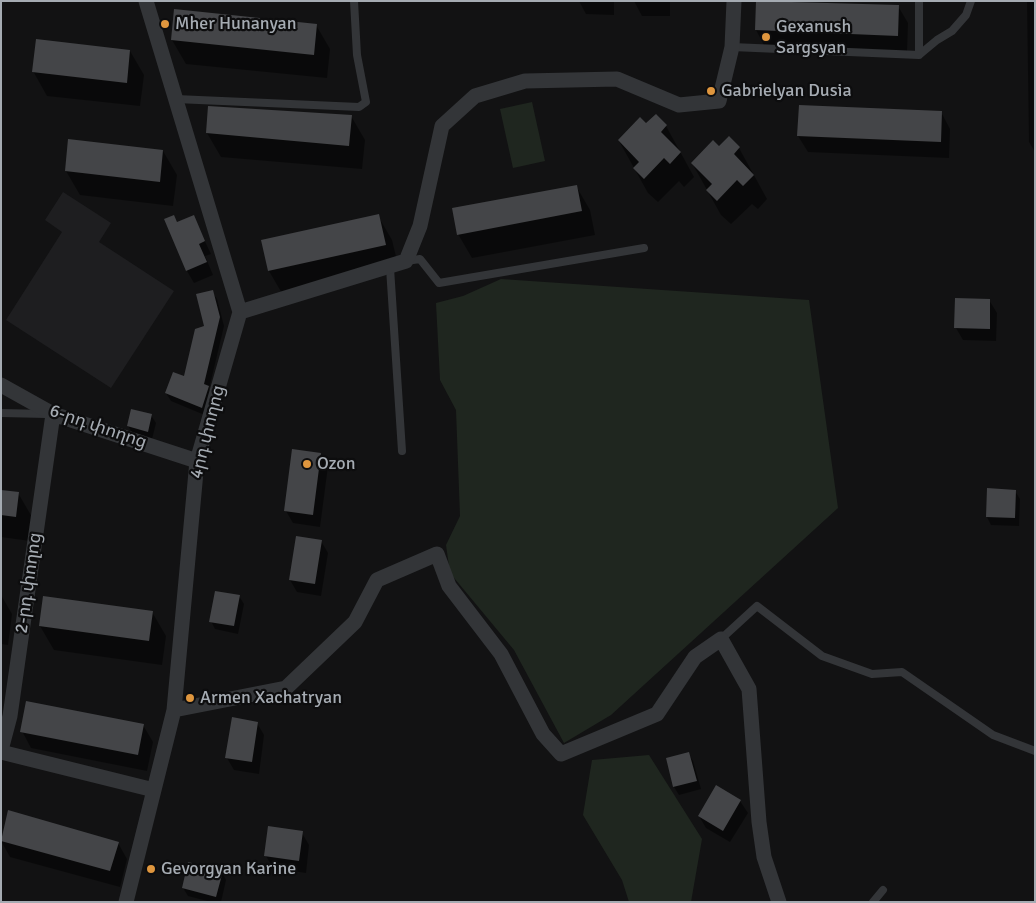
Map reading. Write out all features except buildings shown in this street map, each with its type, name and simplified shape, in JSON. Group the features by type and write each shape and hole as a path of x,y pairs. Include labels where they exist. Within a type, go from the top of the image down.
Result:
{"street":[{"path":"146,1 174,99 240,312 406,262 420,226 442,126 475,96 525,81 617,79 679,105 718,100 732,47 734,1"},
{"name":"4րդ փողոց","path":"126,902 174,710 197,461 240,312"},
{"name":"6-րդ փողոց","path":"1,385 53,414 197,461"},
{"name":"2-րդ փողոց","path":"1,751 10,716 53,414"},
{"path":"174,710 286,688 355,622 376,580 437,554 449,586 501,654 542,734 561,754 657,714 695,657 721,638 749,689 759,822 764,857 779,902"},
{"path":"1,751 154,790"}],"lane":[{"path":"174,99 359,107 366,102 357,55 354,1"},
{"path":"919,1 919,55"},
{"path":"732,47 919,55 937,40 952,32 966,15 970,1"},
{"path":"406,262 420,258 439,283 644,248"},
{"path":"390,268 402,451"},
{"path":"1,413 53,414"},
{"path":"721,638 758,606 822,656 872,674 902,672 993,735 1035,751"},
{"path":"873,902 883,890"}],"shaded area":[{"path":"532,102 545,161 513,168 500,109"},
{"path":"63,192 111,223 99,242 174,291 111,388 6,320 62,232 45,220"},
{"path":"501,279 809,300 838,508 611,715 564,743 514,650 450,573 446,545 460,516 456,410 440,380 436,303 463,296"},
{"path":"649,755 702,839 691,902 629,902 622,880 583,815 592,760"}],"place":[{"name":"Mher Hunanyan","path":"165,24"},
{"name":"Gexanush Sargsyan","path":"766,37"},
{"name":"Gabrielyan Dusia","path":"711,91"},
{"name":"Ozon","path":"307,464"},
{"name":"Armen Xachatryan","path":"190,698"},
{"name":"Gevorgyan Karine","path":"151,869"}]}
